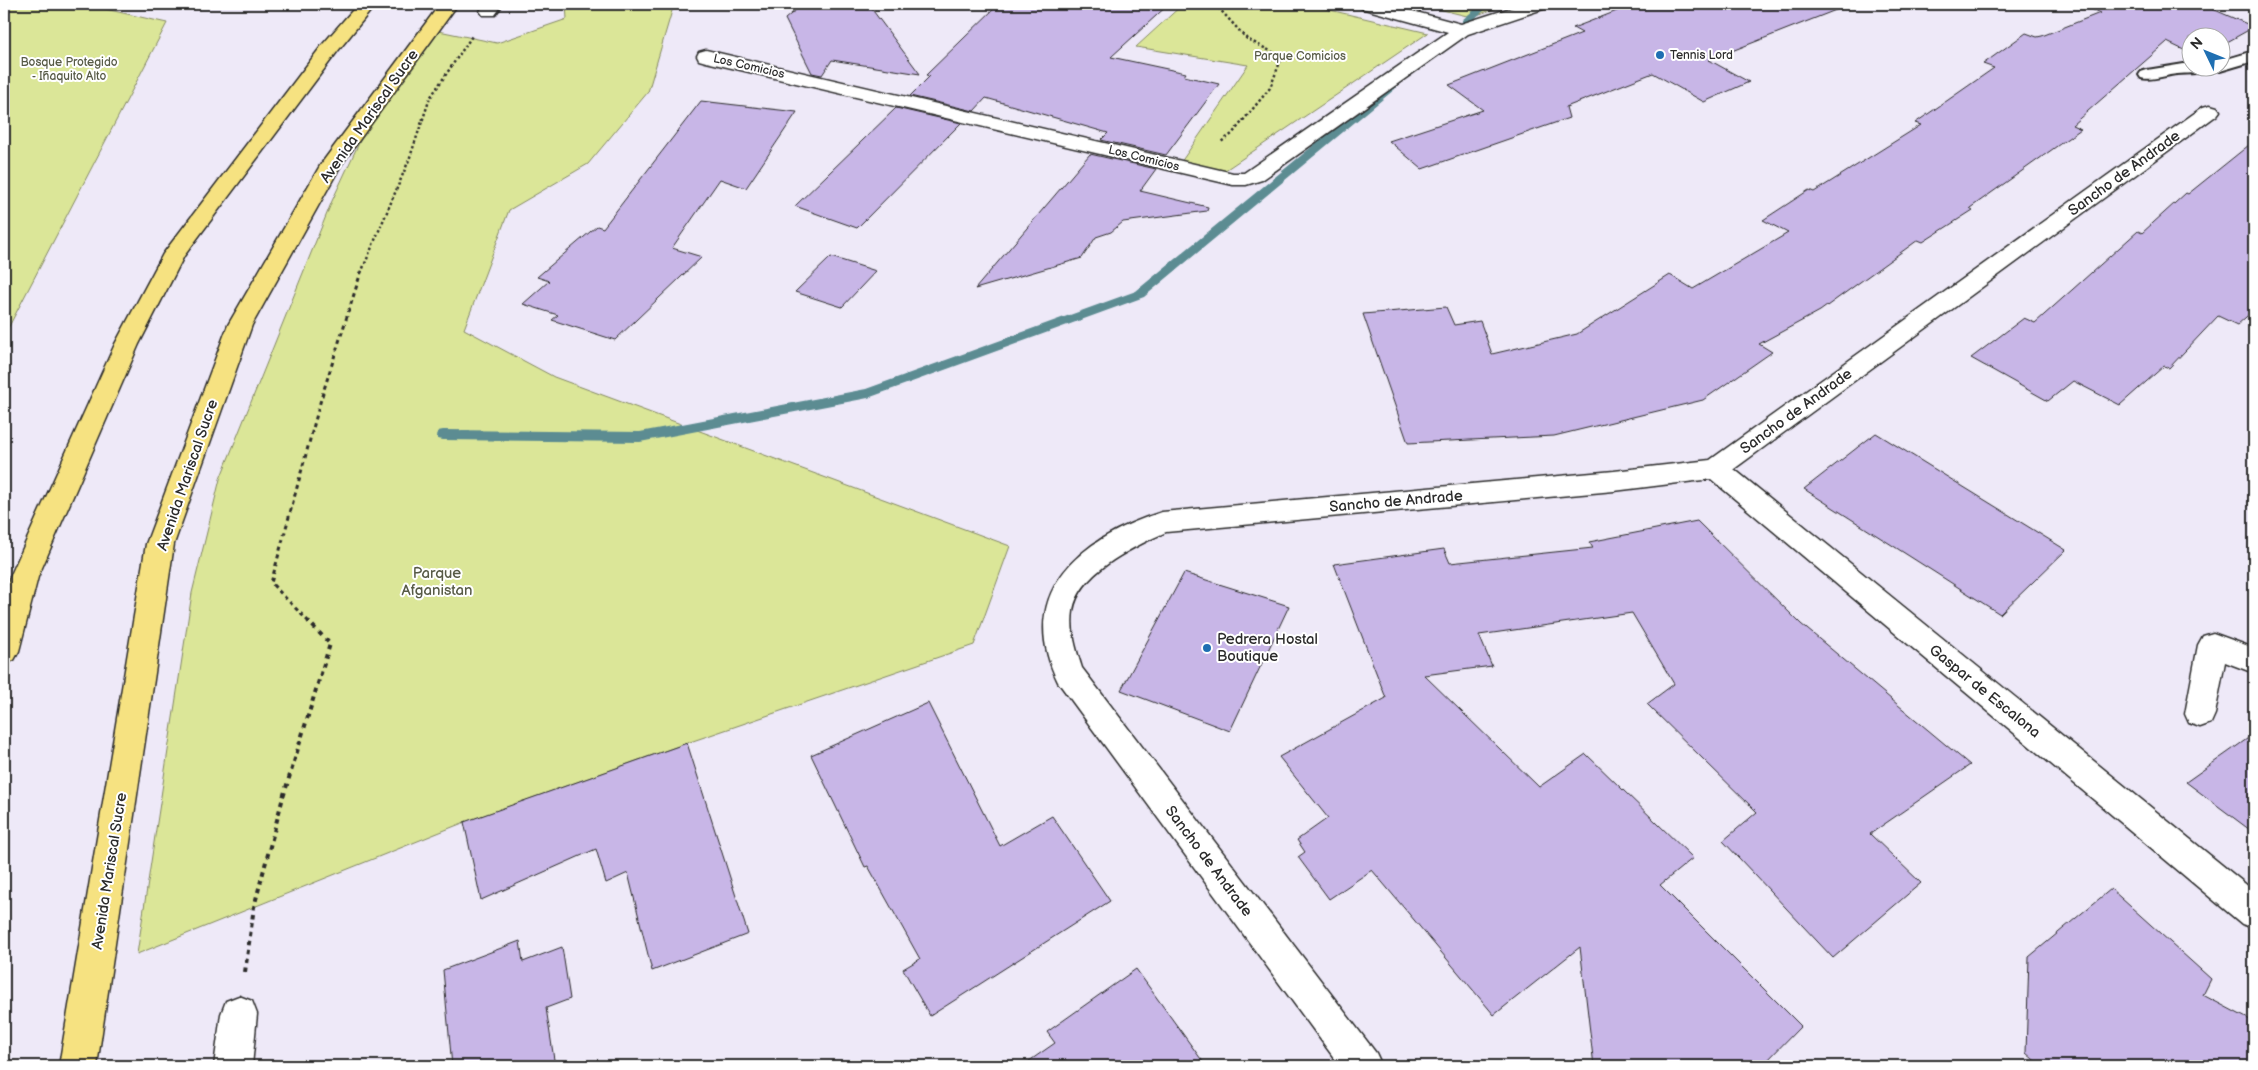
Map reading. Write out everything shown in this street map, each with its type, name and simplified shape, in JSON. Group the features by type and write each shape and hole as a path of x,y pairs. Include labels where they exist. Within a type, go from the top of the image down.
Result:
{"main road":[{"path":"4,651 24,577 127,344 174,254 330,48 367,4"},
{"name":"Avenida Mariscal Sucre","path":"78,1066 160,544 240,325 331,164 449,4"}],"street":[{"path":"1366,4 1462,30"},
{"name":"Los Comicios","path":"706,56 1233,179 1246,179 1255,176 1462,30 1540,4"},
{"name":"Sancho de Andrade","path":"1363,1066 1069,673 1058,631 1063,594 1077,574 1096,558 1128,538 1162,522 1614,481 1716,469 2210,110"},
{"name":"Gaspar de Escalona","path":"1716,469 2254,912"},
{"path":"2200,714 2213,644 2254,661"},
{"path":"233,1066 239,1014"}],"lane":[{"path":"2230,63 2254,56"},
{"path":"2147,75 2180,69"}],"path":[{"path":"1215,4 1246,38 1282,57 1270,88 1232,134 1218,144"},
{"path":"239,1014 254,907 282,800 330,644 271,583 320,399 363,266 409,160 430,98 491,7"}],"green space":[{"name":"Bosque Protegido - Iñaquito Alto","path":"4,4 83,4 167,23 4,336"},
{"name":"Parque Afganistan","path":"566,4 674,4 648,92 588,164 509,210 464,329 554,377 1010,546 974,645 687,743 465,822 137,954 192,593 220,479 332,201 384,89 434,30 497,43 567,19"},
{"name":"Parque Comicios","path":"1183,4 1304,4 1428,33 1221,173 1181,162 1248,65 1136,47"},
{"path":"1418,4 1509,4 1471,17"}],"building":[{"path":"803,4 868,4 920,74 832,60 822,75 812,73 785,19"},
{"path":"999,4 1169,4 1111,57 1186,73 1184,76 1219,84 1166,155 1101,140 1108,133 986,98 974,111 910,96 930,76 926,75"},
{"path":"1635,4 1845,4 1846,6 1709,60 1749,82 1704,102 1653,73 1566,107 1569,118 1422,169 1389,141 1483,110 1449,85 1582,33 1573,28"},
{"path":"2080,4 2211,4 2208,7 2254,27 2230,40 2230,28 2180,28 2180,48 2167,42 2072,125 2081,129 1970,208 1973,210 1923,242 1918,240 1820,311 1759,344 1772,352 1703,400 1554,436 1408,443 1363,314 1446,307 1454,325 1480,321 1492,354 1577,334 1670,275 1693,289 1788,233 1763,220 1809,190 1814,192 1921,125 1915,123 1994,68 1983,64 2026,33 2037,37 2042,36 2100,13"},
{"path":"701,101 797,112 746,188 720,179 672,248 702,257 615,340 552,320 558,315 523,304 549,281 537,277 597,226 603,228"},
{"path":"896,108 961,123 857,228 795,206"},
{"path":"2254,141 2254,310 2237,325 2218,316 2169,368 2164,366 2120,405 2073,381 2048,401 1971,358 2024,318 2035,323 2138,231 2142,233 2186,193 2188,194"},
{"path":"1090,154 1156,169 1140,191 1208,207 1207,211 1123,222 1111,232 1096,237 1082,258 975,289"},
{"path":"831,257 876,271 842,307 795,292"},
{"path":"1876,433 2066,550 2000,614 1804,489"},
{"path":"1697,521 1801,624 1970,765 1870,834 1921,883 1833,958 1723,841 1757,812 1647,704 1674,684 1632,613 1479,635 1492,666 1424,675 1539,787 1586,754 1693,858 1660,885 1801,1026 1762,1066 1594,1066 1580,947 1494,1015 1372,870 1329,899 1298,857 1305,852 1297,840 1328,818 1279,757 1386,698 1334,564 1444,549 1450,563 1593,548 1589,542"},
{"name":"Pedrera Hostal Boutique","path":"1184,573 1289,606 1230,731 1121,690"},
{"path":"928,703 1000,846 1052,816 1110,901 930,1016 903,969 920,959 868,866 865,867 811,755"},
{"path":"2254,734 2254,833 2186,782"},
{"path":"687,743 748,934 652,971 628,873 606,883 596,849 481,900 464,822"},
{"path":"2111,889 2211,979 2203,995 2254,1022 2254,1066 2041,1066 2026,1053 2029,957"},
{"path":"520,941 523,962 562,947 570,999 546,1008 555,1066 452,1066 443,970"},
{"path":"1136,969 1206,1066 1022,1066 1055,1043 1047,1032"}],"waterway":[{"path":"1465,22 1487,4"},
{"path":"443,435 640,437 868,393 1140,294 1391,87"}],"place":[{"name":"Tennis Lord","path":"1660,55"},
{"name":"Pedrera Hostal Boutique","path":"1207,648"}]}
